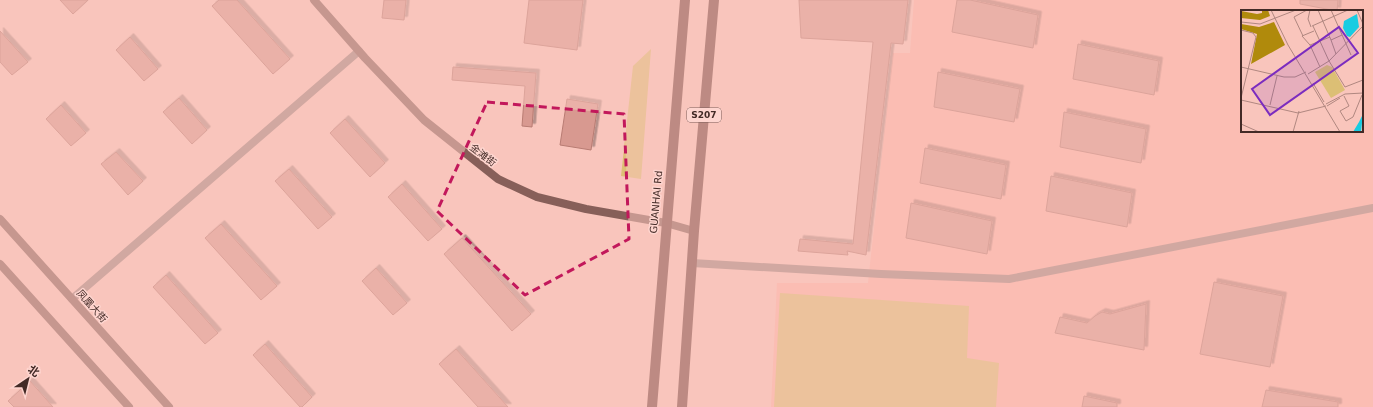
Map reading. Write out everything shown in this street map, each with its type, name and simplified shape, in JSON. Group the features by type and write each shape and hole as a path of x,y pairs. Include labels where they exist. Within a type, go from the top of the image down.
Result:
{"main road":[{"name":"GUANHAI Rd","path":"652,407 685,0"},
{"name":"S207","path":"682,407 694,231 714,0"}],"street":[{"name":"金滩街","path":"314,0 359,51 424,120 498,179 537,197 586,209 666,223 694,231"},
{"path":"72,299 359,51"},
{"path":"692,263 873,274 1009,279 1373,208"},
{"name":"凤凰大街","path":"0,219 169,407"},
{"path":"0,264 129,407"}],"highlighted area":[{"path":"487,102 624,114 629,239 525,295 437,211"}],"shaded area":[{"path":"914,0 1373,0 1373,407 771,407 777,283 868,283 893,53 910,53"},
{"path":"651,49 641,179 621,176 633,66"},
{"path":"780,293 969,306 967,358 999,363 996,407 774,407"}],"building":[{"path":"60,0 88,0 73,14"},
{"path":"219,0 237,0 290,59 273,74 212,6"},
{"path":"384,0 406,0 404,20 382,18"},
{"path":"529,0 583,0 577,50 524,43"},
{"path":"799,0 908,0 903,44 891,43 866,255 847,251 848,255 798,251 800,239 853,244 873,42 801,38"},
{"path":"957,0 970,0 1038,15 1033,48 952,32"},
{"path":"1300,0 1338,0 1337,10 1300,4"},
{"path":"0,31 28,62 12,75 0,62"},
{"path":"130,37 158,69 144,81 116,50"},
{"path":"1078,44 1159,61 1154,95 1073,79"},
{"path":"453,67 536,73 532,127 522,126 525,86 452,80"},
{"path":"938,72 1020,89 1014,122 934,107"},
{"path":"179,98 207,130 192,144 163,112"},
{"path":"567,99 598,104 591,150 560,145"},
{"path":"61,105 86,133 71,146 46,119"},
{"path":"1064,112 1146,129 1141,163 1060,147"},
{"path":"345,119 385,163 370,177 330,133"},
{"path":"925,148 1006,165 1001,199 920,183"},
{"path":"116,152 143,181 128,195 101,164"},
{"path":"289,169 332,217 318,229 275,181"},
{"path":"1051,176 1132,193 1127,227 1046,211"},
{"path":"402,184 442,229 428,241 388,197"},
{"path":"911,203 992,221 987,254 906,238"},
{"path":"221,224 277,286 261,300 205,238"},
{"path":"462,238 531,314 512,331 444,254"},
{"path":"376,268 407,303 393,315 362,281"},
{"path":"166,275 218,333 205,344 153,287"},
{"path":"1214,282 1283,296 1270,367 1200,354"},
{"path":"1146,304 1144,350 1055,333 1060,317 1087,323 1102,312 1110,314"},
{"path":"265,344 312,397 302,407 300,407 253,355"},
{"path":"456,349 508,407 478,407 439,364"},
{"path":"30,381 53,407 14,407 8,401"},
{"path":"1266,390 1338,402 1338,407 1262,407"},
{"path":"1084,396 1117,403 1117,407 1082,407"}]}
